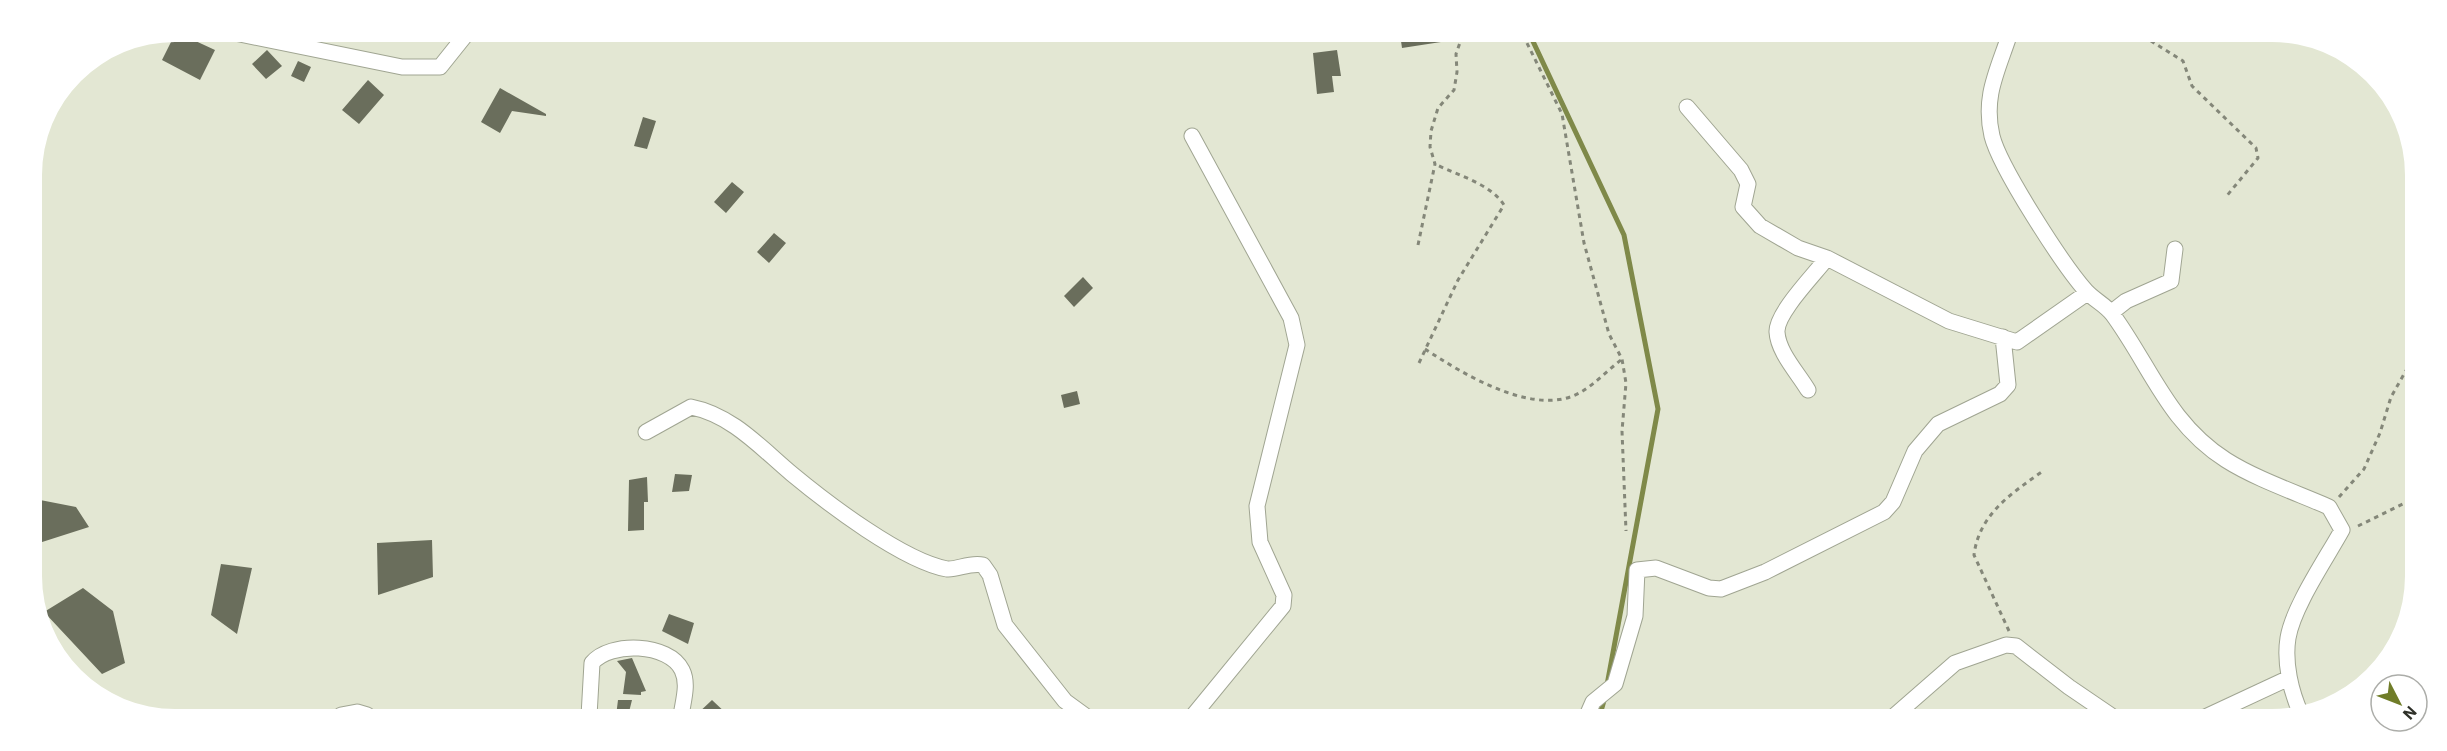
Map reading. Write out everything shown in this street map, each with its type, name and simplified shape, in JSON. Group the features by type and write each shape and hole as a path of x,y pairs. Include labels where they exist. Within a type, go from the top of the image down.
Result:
{"street":[{"path":"279,42 402,67 440,67 460,42"},
{"path":"2007,42 1988,102 1993,138 2013,181 2072,274 2087,293 2112,312 2175,415 2226,460 2329,507 2342,530 2293,620 2288,639 2289,678 2298,706"},
{"path":"1687,107 1741,170 1748,184 1743,207 1749,217 1760,226 1798,248 1827,258 1949,321 2017,342 2087,293"},
{"path":"1192,136 1291,318 1297,345 1257,506 1260,542 1284,595 1283,606 1199,709"},
{"path":"2112,312 2126,301 2171,281 2175,249"},
{"path":"1808,390 1783,350 1777,331 1780,317 1827,258"},
{"path":"1590,709 1593,702 1615,684 1635,616 1637,570 1656,568 1709,588 1721,590 1765,572 1884,512 1893,502 1915,451 1938,424 2000,393 2008,385 2003,337"},
{"path":"646,432 691,407 705,410 750,436 791,473 890,545 949,569 971,562 983,565 990,575 1005,625 1065,700 1077,709"},
{"path":"1902,709 1955,663 2006,645 2016,646 2101,709"},
{"path":"589,709 591,663 604,652 623,646 665,654 674,659 682,669 686,681 682,709"},
{"path":"2222,709 2289,678"}],"path":[{"path":"1418,245 1435,164 1430,147 1431,131 1438,108 1454,90 1457,72 1455,54 1460,42"},
{"path":"1527,42 1562,114 1584,243 1609,334 1622,359 1626,382 1622,431 1626,531"},
{"path":"2152,42 2183,62 2192,86 2256,148 2258,158 2225,198"},
{"path":"1419,363 1458,280 1504,205 1498,196 1487,189 1435,164"},
{"path":"1425,349 1454,368 1492,387 1528,397 1559,400 1580,392 1622,359"},
{"path":"2329,507 2364,469 2380,433 2391,397 2405,372"},
{"path":"2016,646 1974,555 1983,522 2010,494 2043,471"},
{"path":"2342,530 2368,523 2405,503"}],"building":[{"path":"171,42 198,42 215,50 200,80 162,60"},
{"path":"1401,42 1441,42 1402,48"},
{"path":"267,50 282,66 266,79 252,64"},
{"path":"1337,50 1341,76 1332,76 1334,92 1317,94 1313,53"},
{"path":"298,61 311,67 304,82 291,76"},
{"path":"368,80 384,95 359,124 342,110"},
{"path":"500,88 546,116 512,111 500,133 481,122"},
{"path":"643,117 656,121 647,149 634,146"},
{"path":"732,182 744,192 726,213 714,202"},
{"path":"774,233 786,243 769,263 757,252"},
{"path":"1083,277 1093,288 1074,307 1064,296"},
{"path":"1077,391 1080,404 1064,408 1061,395"},
{"path":"675,474 692,475 689,491 672,492"},
{"path":"647,477 648,502 644,502 644,530 628,531 629,480"},
{"path":"42,500 76,507 89,527 42,542"},
{"path":"432,540 433,577 378,595 377,543"},
{"path":"221,564 252,568 237,634 211,615"},
{"path":"83,588 113,611 125,663 102,674 49,617 47,610"},
{"path":"669,614 694,623 688,644 662,631"},
{"path":"632,658 646,691 641,692 641,695 623,694 626,672 617,661"},
{"path":"618,700 632,700 630,709 617,709"},
{"path":"712,700 722,709 702,709"}],"waterway":[{"path":"1533,42 1624,235 1658,409 1607,685"},
{"path":"1602,709 1605,697"}]}
